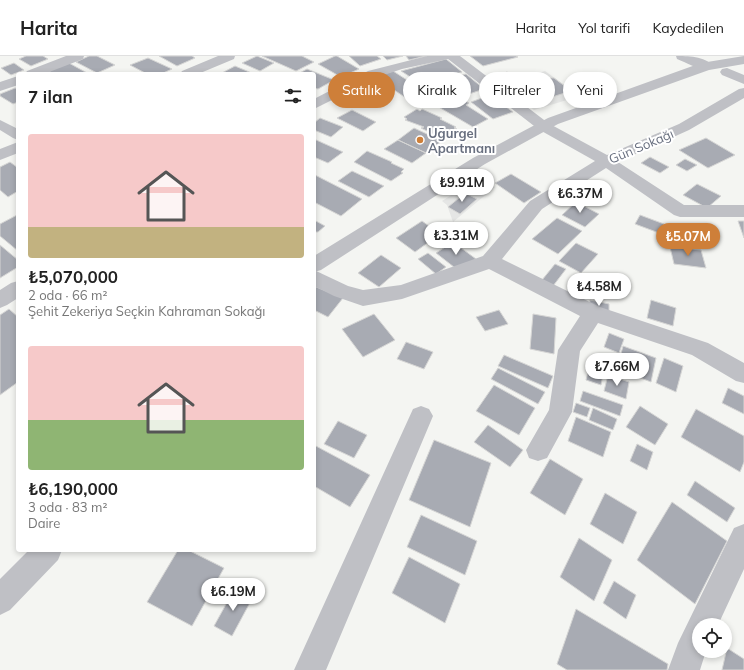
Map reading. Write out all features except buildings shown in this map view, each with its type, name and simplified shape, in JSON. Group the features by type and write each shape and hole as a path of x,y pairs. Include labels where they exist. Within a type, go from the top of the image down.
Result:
{"street":[{"path":"37,72 78,56"},
{"path":"192,72 229,56"},
{"path":"316,104 373,74 445,56"},
{"path":"452,56 543,126 606,161 680,211 744,211"},
{"path":"682,56 706,66"},
{"path":"316,264 479,161 553,121 706,66 744,60"},
{"path":"686,74 744,70"},
{"path":"727,72 744,80"},
{"path":"0,87 16,81"},
{"name":"Gün Sokağı","path":"490,261 536,204 606,161 684,127 744,92"},
{"path":"0,124 16,134"},
{"path":"0,155 16,148"},
{"path":"316,278 341,291 364,298 402,292 490,261 593,313 700,349 744,374"},
{"path":"0,300 16,289"},
{"path":"538,450 560,412 569,350 593,313"},
{"path":"310,670 421,416"},
{"path":"706,618 744,538"},
{"path":"0,600 46,552"},
{"path":"684,670 692,648"}],"shaded area":[{"path":"555,78 563,84 563,101 555,104"},
{"path":"478,178 495,187 453,222 447,205 442,201"}],"place":[{"name":"Uḡurgel Apartmanı","path":"420,140"}]}
